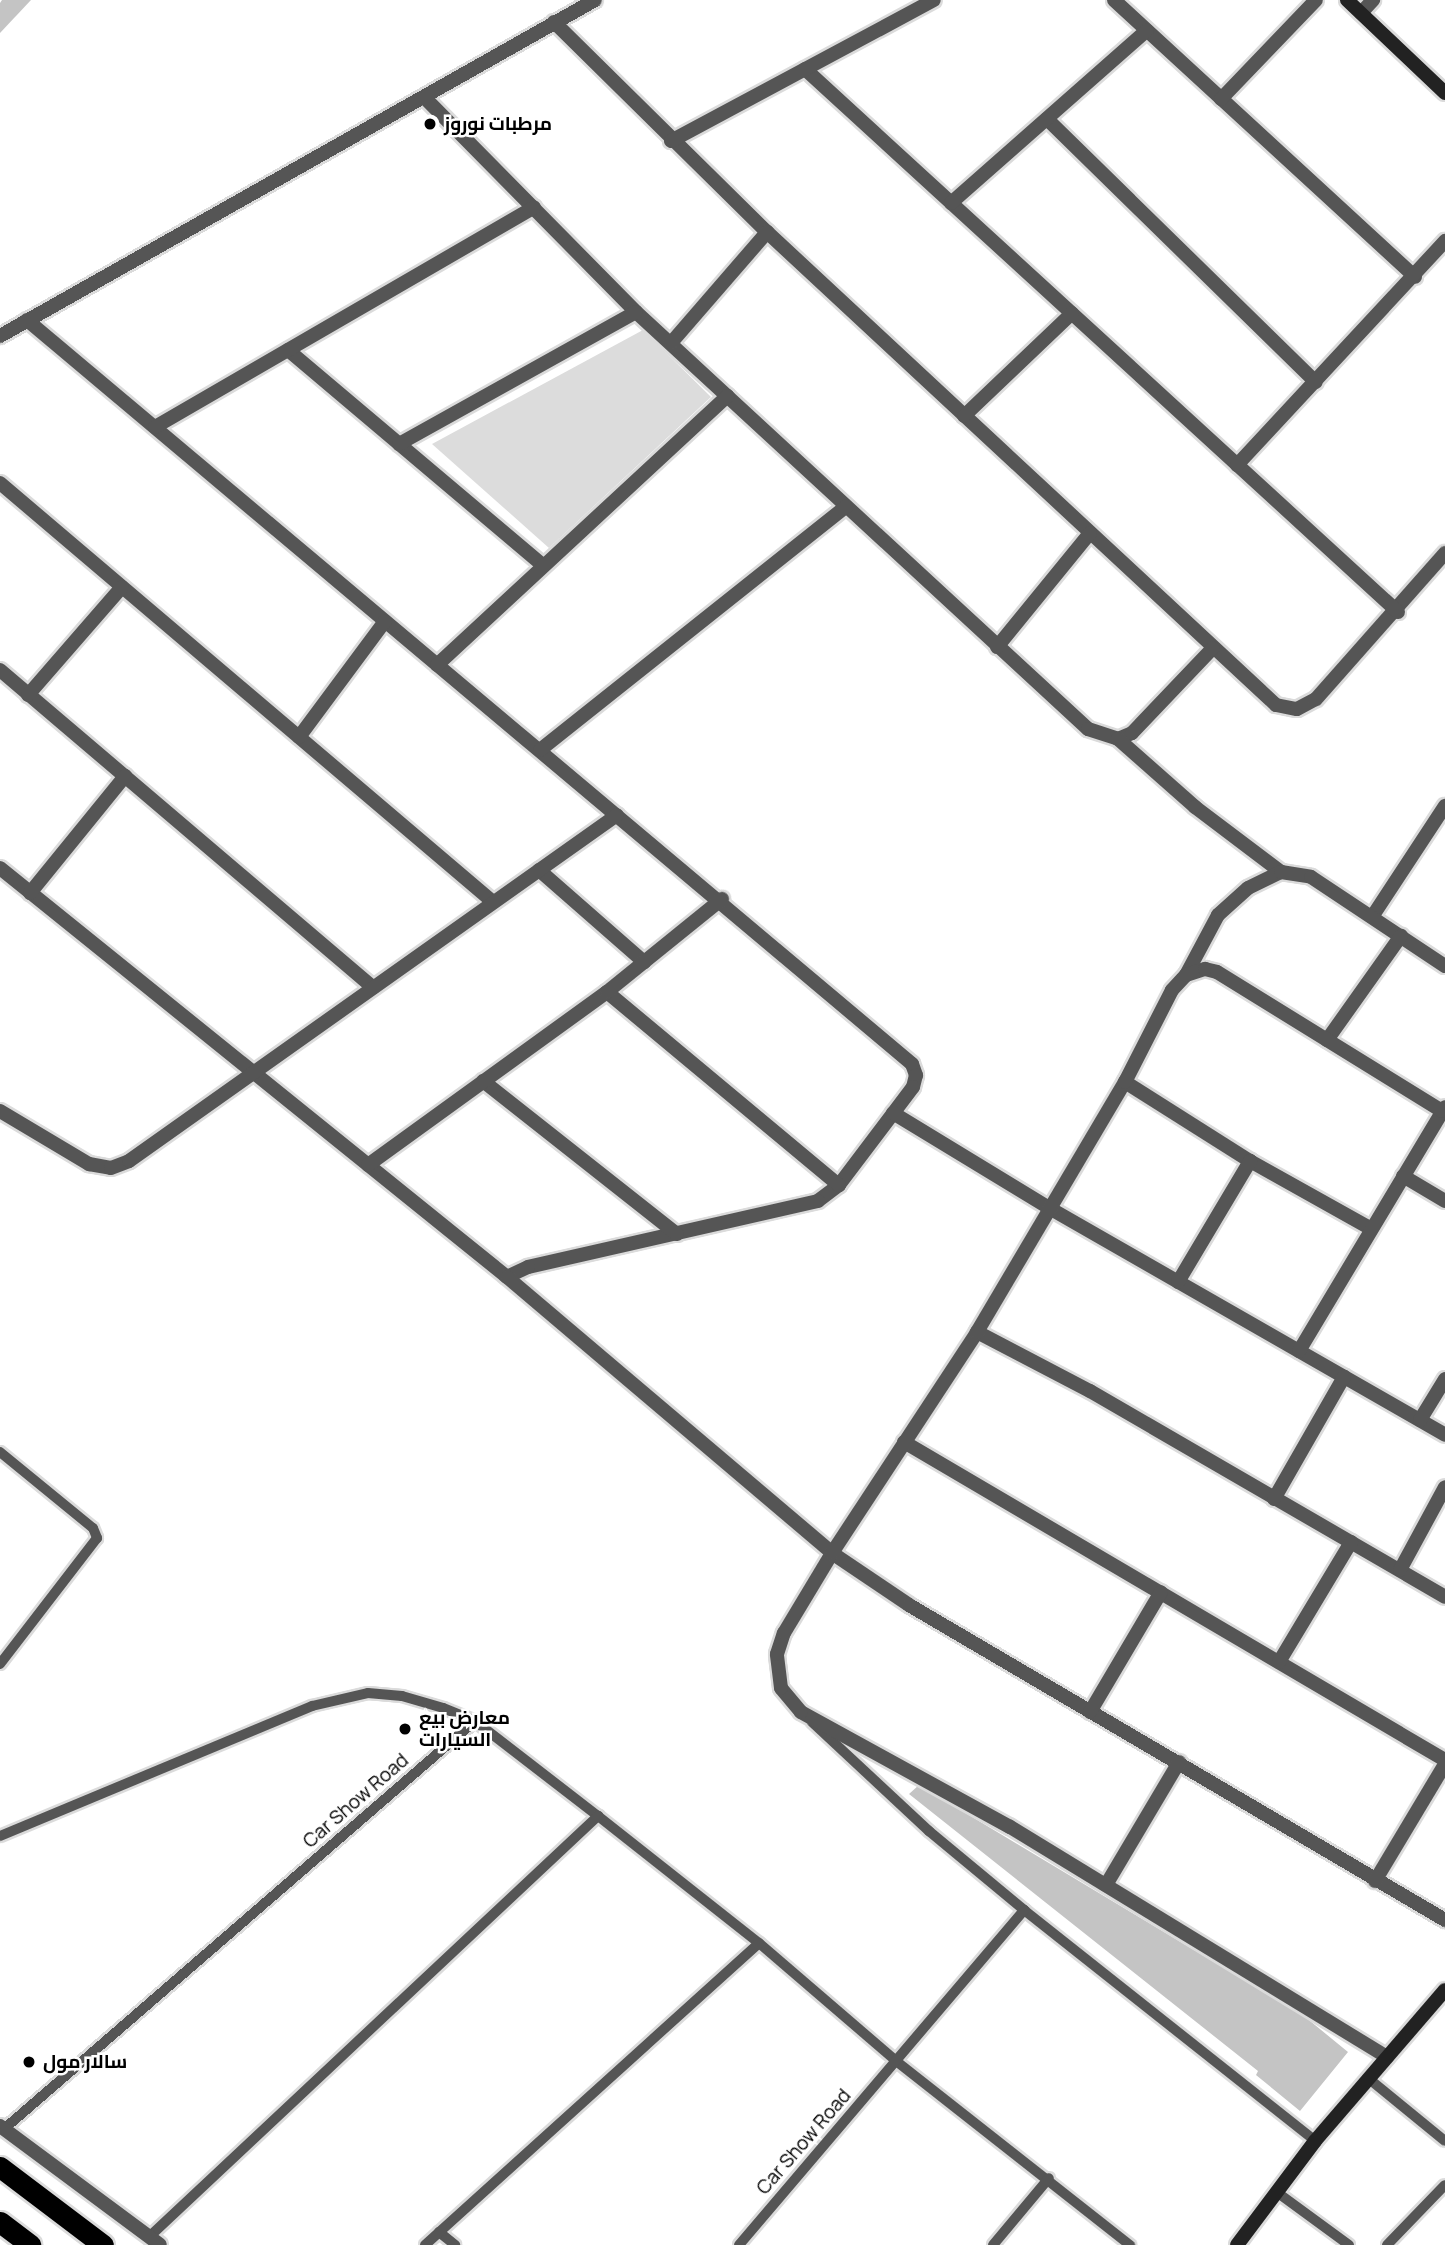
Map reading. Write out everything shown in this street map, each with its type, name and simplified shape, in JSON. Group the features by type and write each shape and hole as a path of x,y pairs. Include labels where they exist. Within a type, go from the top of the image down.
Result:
{"highway":[{"path":"0,2167 103,2245"},
{"path":"0,2222 30,2245"}],"main road":[{"path":"1347,0 1445,93"},
{"path":"1237,2245 1315,2141 1445,1990"}],"street":[{"path":"0,336 595,0"},
{"path":"671,141 934,0"},
{"path":"1114,0 1415,277"},
{"path":"1221,99 1316,0"},
{"path":"1361,13 1373,0"},
{"path":"554,22 671,141 766,232 1276,705 1297,709 1316,699 1398,612 1445,554"},
{"path":"951,203 1147,30"},
{"path":"805,69 1398,612"},
{"path":"424,97 636,312 1088,729 1118,740 1195,807 1281,872 1311,877 1445,966"},
{"path":"1047,119 1316,382"},
{"path":"155,428 534,207"},
{"path":"671,343 766,232"},
{"path":"1237,465 1445,242"},
{"path":"399,444 636,312"},
{"path":"964,416 1072,313"},
{"path":"27,320 617,815 722,899 912,1064 916,1075 912,1087 893,1113 839,1185 806,1206 528,1267 507,1277"},
{"path":"288,350 542,565"},
{"path":"438,665 542,565 728,396"},
{"path":"0,483 493,902"},
{"path":"540,750 846,507"},
{"path":"997,647 1090,533"},
{"path":"29,695 122,587"},
{"path":"299,737 385,621"},
{"path":"1118,740 1132,733 1213,648"},
{"path":"0,670 373,987"},
{"path":"30,893 125,776"},
{"path":"1371,916 1445,806"},
{"path":"2,1116 89,1164 111,1168 168,1135 254,1070 617,815"},
{"path":"0,868 254,1070 507,1277 832,1553 909,1605 1445,1920"},
{"path":"539,870 644,962"},
{"path":"1281,872 1248,888 1218,915 1186,975 1172,990 1125,1082 1051,1209 977,1332 832,1553 785,1633 777,1654 781,1688 801,1712 910,1769 1387,2057"},
{"path":"368,1165 607,992 722,899"},
{"path":"1327,1041 1401,936"},
{"path":"1186,975 1205,970 1217,972 1327,1041 1444,1109 1370,1228 1299,1351"},
{"path":"607,992 839,1185"},
{"path":"483,1081 677,1234"},
{"path":"1125,1082 1251,1161 1370,1228"},
{"path":"893,1113 1051,1209 1445,1435"},
{"path":"1178,1282 1251,1161"},
{"path":"1402,1176 1445,1201"},
{"path":"977,1332 1090,1391 1445,1597"},
{"path":"1274,1499 1344,1377"},
{"path":"1420,1420 1445,1378"},
{"path":"904,1442 1161,1591 1445,1762 1376,1881"},
{"path":"1400,1570 1445,1487"},
{"path":"1279,1662 1351,1542"},
{"path":"1090,1712 1161,1591"},
{"path":"1106,1885 1179,1762"},
{"path":"2,2127 155,2241"}],"lane":[{"path":"0,1452 93,1528 97,1538 0,1664"},
{"path":"0,1836 334,1701 368,1693 402,1696 475,1721 759,1943 896,2061 1049,2178 1130,2245"},
{"path":"801,1712 929,1831 1024,1910 1315,2141"},
{"name":"Car Show Road","path":"2,2127 475,1721"},
{"path":"155,2241 598,1816"},
{"name":"Car Show Road","path":"739,2245 1024,1910"},
{"path":"425,2245 759,1943"},
{"path":"1368,2078 1445,2141"},
{"path":"993,2245 1049,2178"},
{"path":"1387,2245 1445,2185"},
{"path":"1278,2193 1349,2245"},
{"path":"439,2232 455,2245"}],"shaded area":[{"path":"643,330 711,397 549,548 432,444"}],"building":[{"path":"2,0 31,0 0,33 0,3"},
{"path":"919,1785 1304,2016 1348,2052 1300,2111 1256,2075 1258,2071 909,1794"}],"place":[{"name":"مرطبات نوروز","path":"430,124"},
{"name":"معارض بيع السيارات","path":"405,1729"},
{"name":"سالار مول","path":"29,2062"}]}
